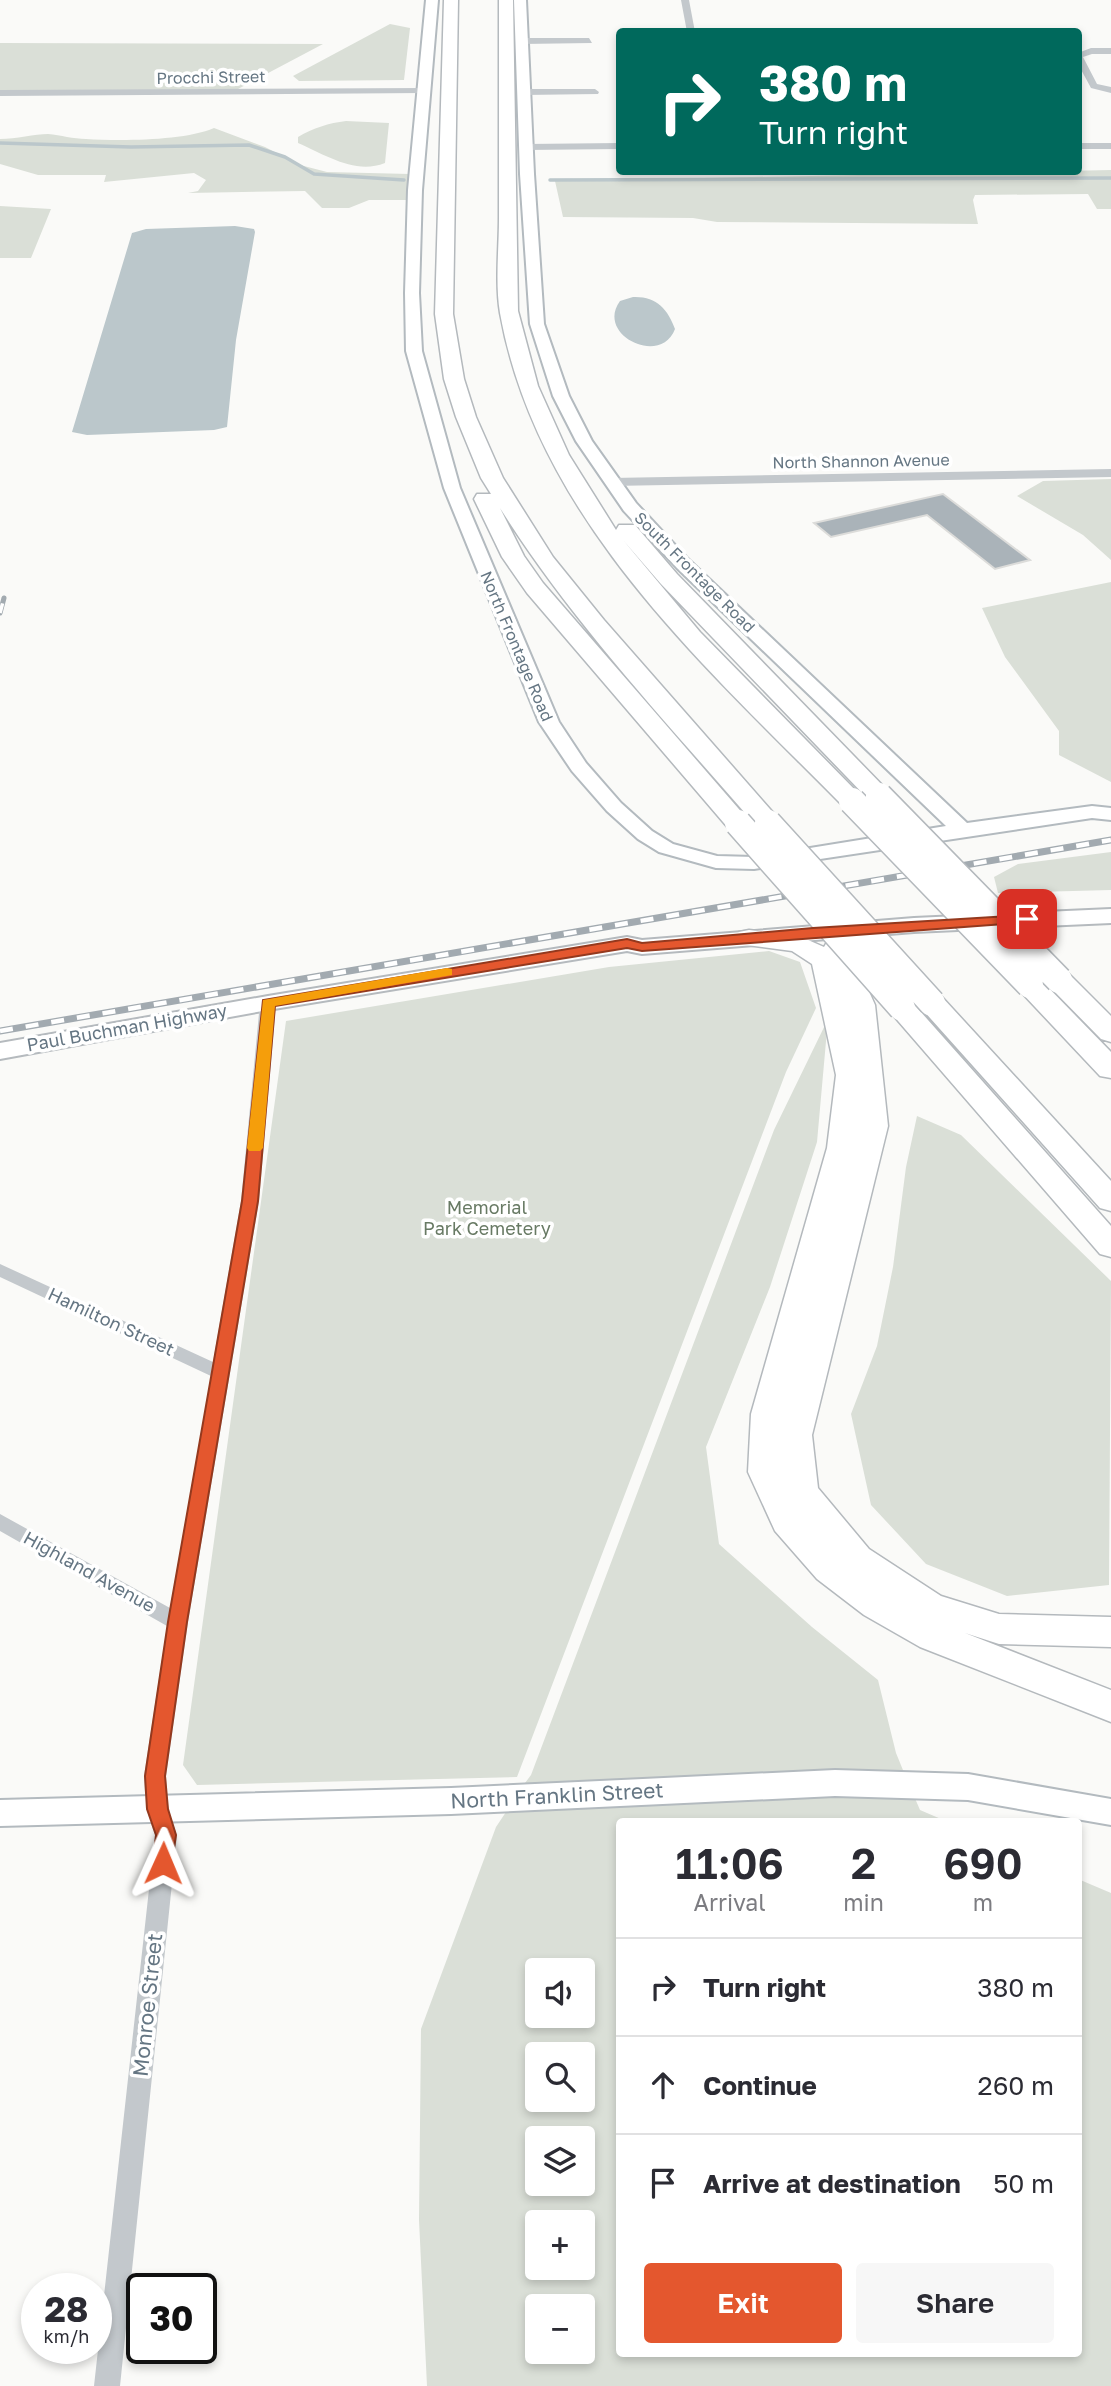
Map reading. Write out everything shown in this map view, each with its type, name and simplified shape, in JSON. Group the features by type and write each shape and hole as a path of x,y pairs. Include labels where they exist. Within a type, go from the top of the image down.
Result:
{"highway":[{"path":"451,0 444,314 454,379 492,478 544,560 596,625 768,823 1111,1202"},
{"path":"506,0 509,311 515,348 528,391 548,439 589,510 649,592 1111,1069"},
{"path":"467,417 472,464 493,518 513,557 535,588 1111,1246"},
{"path":"548,439 669,579 1111,1033"},
{"path":"749,938 799,944 819,931"},
{"path":"819,931 861,1005 873,1126 795,1435 800,1492 856,1559 928,1606 999,1629 1111,1632"},
{"path":"819,931 851,1075 842,1148 768,1414 766,1472 788,1521 830,1569 877,1605 933,1636 1111,1706"}],"main road":[{"name":"Paul Buchman Highway","path":"627,944 638,937 819,931 919,917 1109,913"},
{"name":"Paul Buchman Highway","path":"0,1051 268,1003 627,944 642,947 749,938"}],"street":[{"name":"North Frontage Road","path":"432,0 415,190 412,293 414,351 443,462 462,513 549,722 579,767 614,807 645,835 688,856 716,862 754,863 781,860 962,830 1093,812 1111,814"},
{"name":"South Frontage Road","path":"520,0 537,324 561,396 584,441 630,506 683,564 962,830"},
{"path":"685,0 690,28"},
{"path":"522,41 589,41"},
{"path":"1082,54 1091,51 1111,51"},
{"path":"1082,64 1094,86 1111,90"},
{"name":"Procchi Street","path":"0,93 423,90"},
{"path":"524,92 595,92"},
{"path":"526,147 616,146"},
{"path":"1082,146 1111,146"},
{"name":"North Shannon Avenue","path":"611,482 1111,473"},
{"name":"Monroe Street","path":"107,2386 166,1835 157,1809 155,1776 178,1622 250,1201 268,1003"},
{"name":"Hamilton Street","path":"0,1270 222,1374"},
{"name":"Highland Avenue","path":"0,1522 178,1622"},
{"name":"North Franklin Street","path":"0,1813 451,1801 835,1783 968,1787 1111,1812"}],"green space":[{"path":"390,24 410,28 404,80 299,81 293,76"},
{"path":"0,43 323,44 238,89 0,92"},
{"path":"346,121 389,123 385,163 363,167 352,165 298,143 298,137 309,131"},
{"path":"214,128 265,147 300,165 327,172 410,174 408,200 369,200 349,208 322,208 305,191 188,193 198,191 206,180 194,173 104,182 106,175 38,175 0,164 0,139 48,134 81,139 152,139"},
{"path":"1111,170 1111,209 1097,209 1088,194 975,195 973,200 978,224 717,222 693,218 563,217 555,181 858,175 1082,175 1082,171"},
{"path":"0,206 51,209 31,258 0,258"},
{"path":"1111,479 1111,560 1083,535 1017,496 1043,481"},
{"path":"1111,582 1111,782 1059,755 1059,731 1005,657 982,608"},
{"path":"1111,852 1111,890 998,893 994,877 1018,864"},
{"name":"Memorial Park Cemetery","path":"769,951 800,962 816,1008 786,1072 517,1777 197,1785 183,1765 286,1021 609,967"},
{"path":"828,1019 817,1142 770,1287 706,1447 719,1544 812,1627 878,1680 896,1753 905,1775 522,1787 531,1775 774,1130"},
{"path":"917,1116 961,1135 1111,1281 1109,1585 1007,1596 926,1564 871,1505 851,1414 877,1346 893,1267 906,1167"},
{"path":"837,1793 914,1796 920,1810 939,1818 616,1818 616,2357 1082,2357 1082,1881 1111,1893 1111,2386 427,2386 419,2220 421,2029 496,1827 508,1809"}],"shaded area":[{"path":"235,226 254,229 255,232 236,340 227,427 214,430 87,435 72,432 132,233 146,229"},
{"path":"633,297 655,301 665,310 675,329 668,340 645,346 623,335 616,325 615,314 620,301"}],"building":[{"path":"943,494 1030,560 995,569 927,515 831,537 814,523"}],"waterway":[{"path":"0,143 131,147 249,145 285,157 314,174 404,180"},
{"path":"550,180 1111,178"}],"railway":[{"path":"0,613 4,598"},
{"path":"0,1031 1111,840"}],"slow traffic":[{"path":"255,1148 268,1003 447,972"}],"route":[{"path":"163,1863 166,1835 157,1809 155,1776 178,1622 250,1201 268,1003 627,944 642,947 813,932 1027,919"}]}
